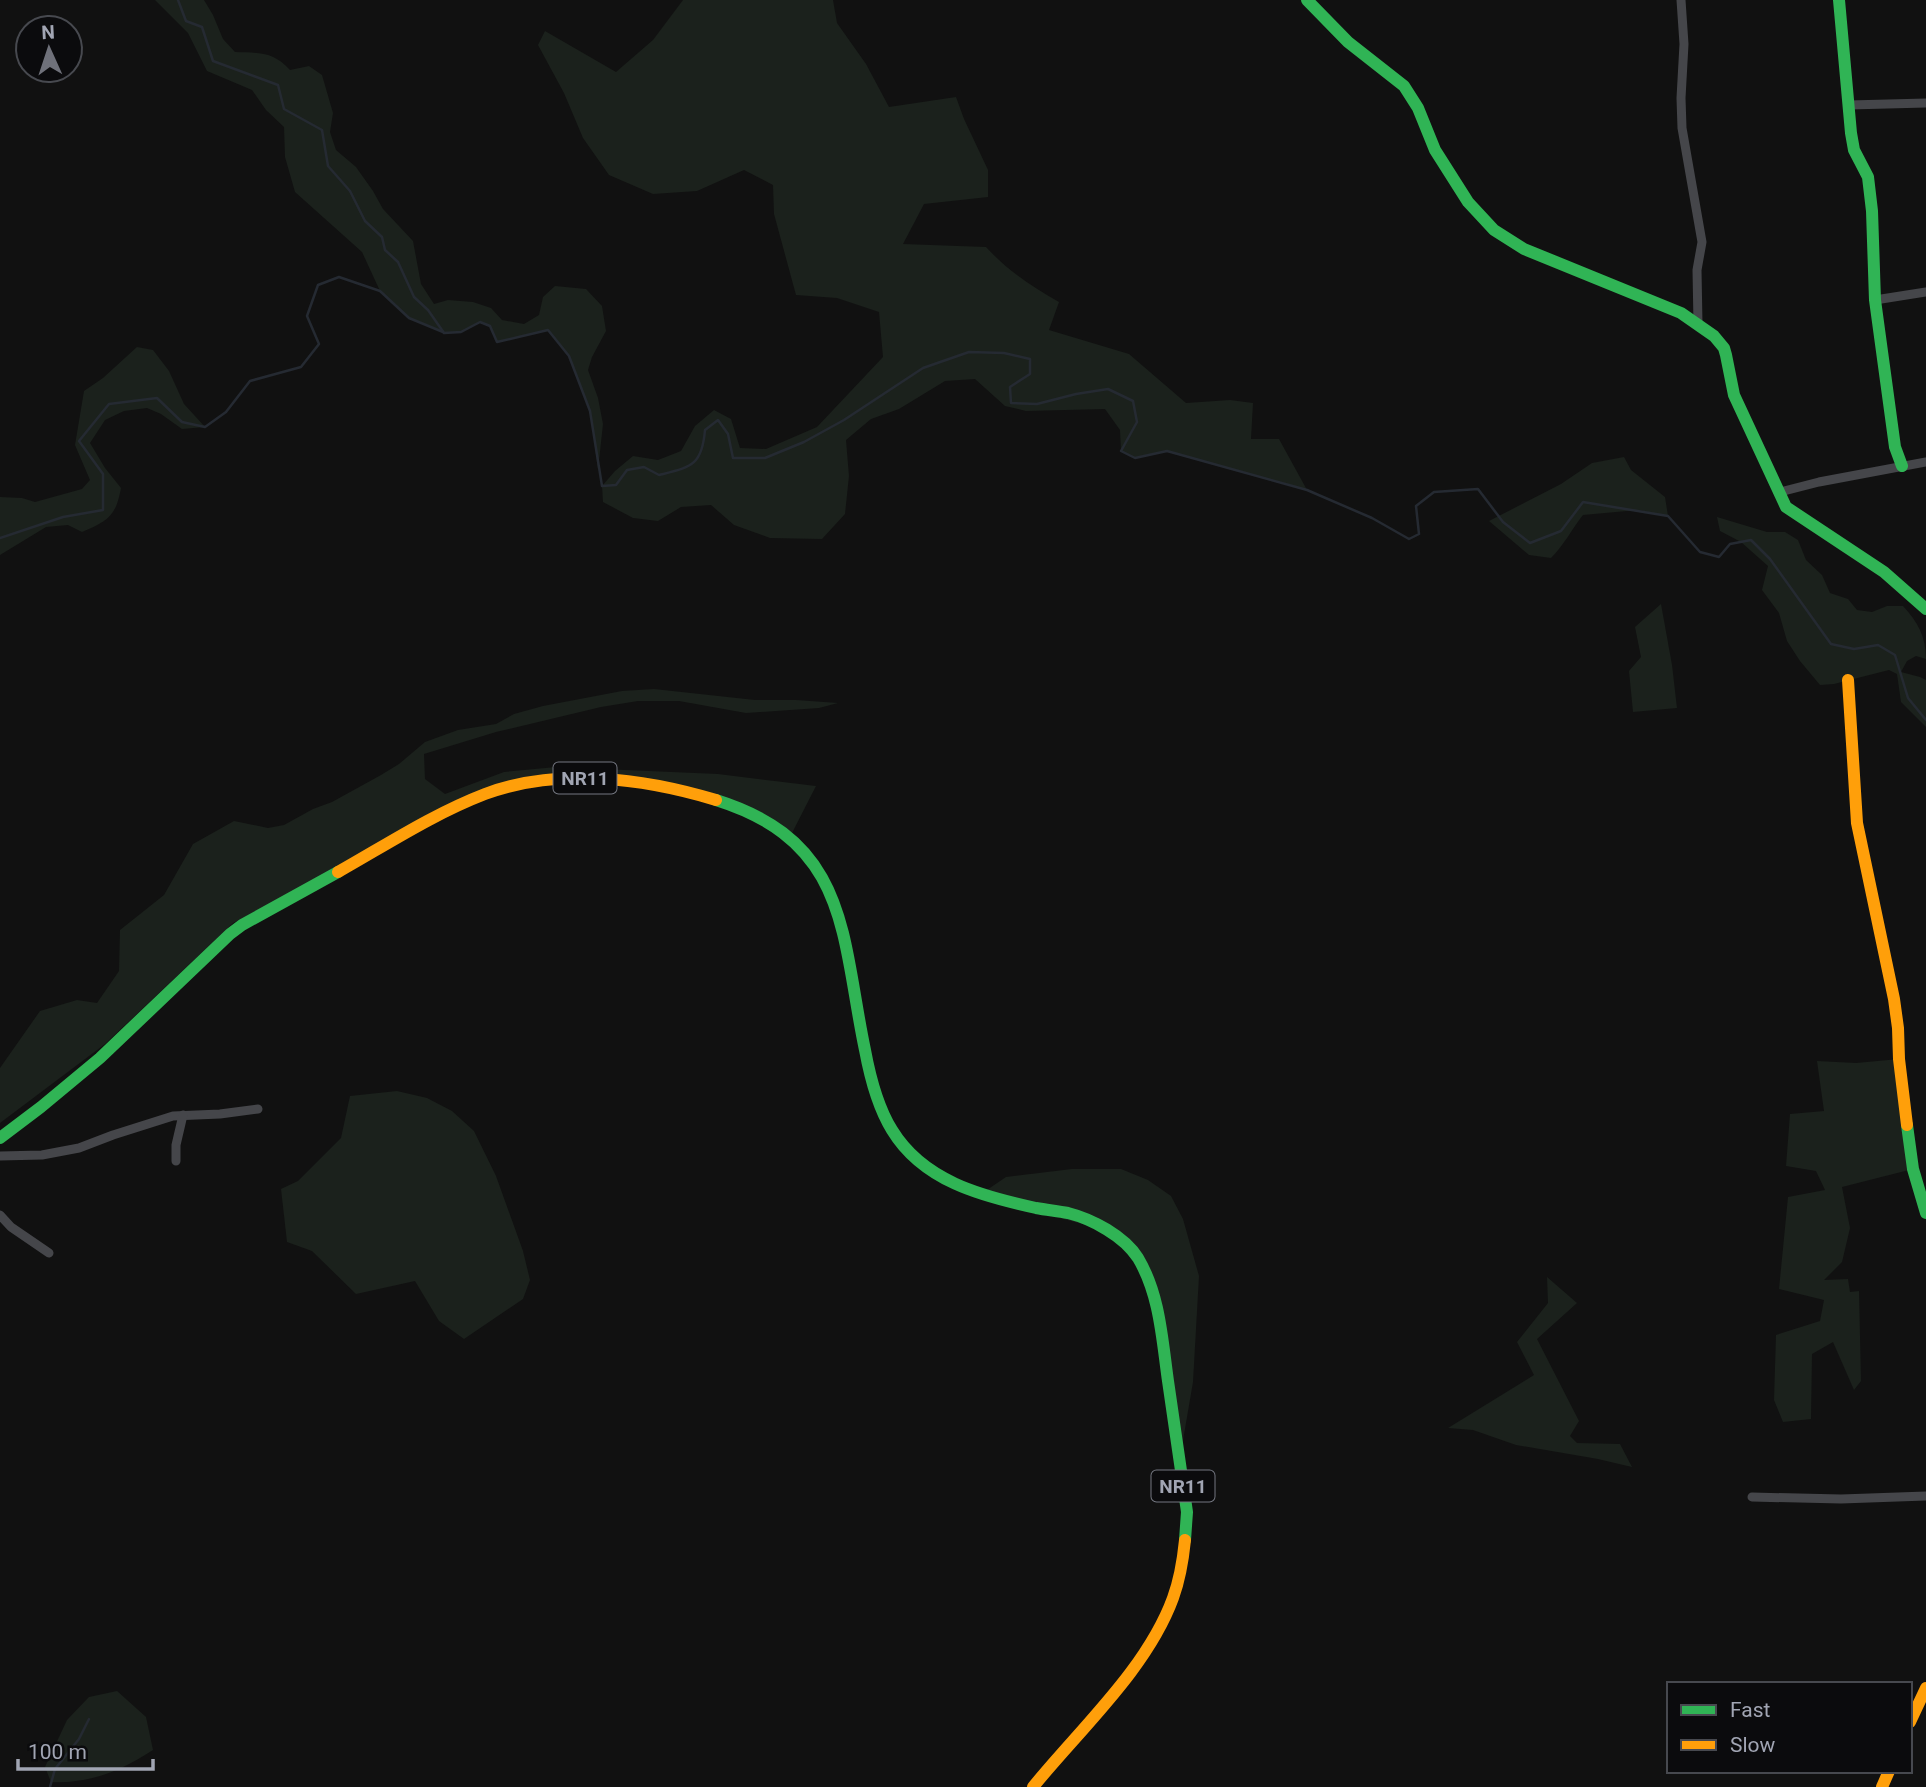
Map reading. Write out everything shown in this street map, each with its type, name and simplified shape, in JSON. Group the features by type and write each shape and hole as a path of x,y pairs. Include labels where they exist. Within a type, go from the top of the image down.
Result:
{"main road":[{"path":"1307,0 1348,42 1404,86 1418,108 1435,150 1468,202 1494,230 1524,249 1681,313 1722,345 1734,395 1786,507 1884,572 1926,609"},
{"path":"1839,0 1854,150 1868,177 1875,300 1895,447 1902,466"},
{"path":"1848,680 1857,822 1894,999 1913,1169 1926,1213"},
{"name":"NR11","path":"0,1138 104,1054 223,938 469,800 502,788 533,782 606,779 659,785 690,792 739,807 768,821 812,861 824,878 835,903 852,966 867,1059 879,1104 901,1143 942,1179 962,1188 1035,1208 1070,1214 1105,1230 1130,1249 1156,1298 1187,1512 1185,1545 1179,1576 1169,1610 1141,1658 1032,1787"},
{"path":"1912,1719 1926,1688"}],"street":[{"path":"1681,0 1684,44 1682,128 1702,242 1697,270 1698,324"},
{"path":"1849,105 1926,103"},
{"path":"1875,300 1926,292"},
{"path":"1780,492 1926,462"},
{"path":"0,1156 42,1155 79,1148 173,1116 258,1109"},
{"path":"176,1161 176,1145 183,1115"},
{"path":"0,1215 11,1227 49,1253"},
{"path":"1752,1497 1841,1499 1926,1496"}],"shaded area":[{"path":"155,0 204,0 223,39 235,52 265,54 278,59 290,70 309,66 322,75 333,113 330,132 336,150 356,167 383,209 413,241 421,284 434,304 448,300 473,302 491,308 502,320 524,324 539,315 543,297 555,286 586,289 602,306 606,331 588,370 598,398 603,424 598,470 590,411 569,356 548,330 497,342 490,326 480,322 461,332 444,333 409,318 380,291 362,252 295,192 285,157 284,127 266,110 252,90 207,71 188,33"},
{"path":"683,0 833,0 837,23 866,64 889,107 956,97 988,170 988,197 924,204 903,244 986,247 1020,278 1059,302 1049,330 1129,354 1186,403 1230,400 1253,403 1251,439 1279,439 1307,490 1167,451 1135,458 1121,451 1120,430 1105,409 1026,411 1005,406 975,379 945,381 899,409 871,419 846,440 849,476 845,514 822,539 770,538 734,525 711,505 681,507 658,521 633,518 603,502 602,486 633,456 658,460 681,451 695,426 714,410 731,419 740,448 766,449 817,427 883,357 879,312 837,298 796,295 774,214 773,185 744,170 697,191 653,194 609,175 583,138 564,93 538,45 545,31 616,72 653,40"},
{"path":"137,347 153,350 169,371 184,404 205,427 182,429 147,408 124,411 105,420 90,443 121,488 113,511 104,521 82,532 68,525 46,527 0,555 0,497 22,498 35,502 82,489 90,480 75,445 84,391 103,378"},
{"path":"1624,457 1631,470 1665,497 1668,516 1638,510 1583,515 1551,558 1529,555 1489,521 1561,484 1592,463"},
{"path":"1717,517 1767,532 1785,532 1798,540 1806,560 1822,575 1830,593 1848,599 1857,610 1872,612 1887,606 1903,606 1920,630 1925,644 1926,659 1916,656 1907,661 1901,672 1926,680 1926,727 1901,702 1897,674 1889,670 1820,685 1787,641 1779,613 1762,590 1768,566 1741,542 1720,531"},
{"path":"1661,604 1677,708 1633,712 1629,671 1641,657 1635,627"},
{"path":"654,689 755,700 838,703 819,708 746,713 679,701 638,701 601,707 496,732 424,754 425,779 445,794 504,772 556,767 718,774 816,786 791,835 746,806 615,774 497,785 233,923 105,1044 0,1123 0,1068 40,1011 77,1000 97,1003 119,971 120,930 164,895 193,844 234,821 268,828 284,825 381,775 425,742 458,730 496,724 514,714 543,706 622,691"},
{"path":"1899,1059 1913,1169 1842,1187 1850,1228 1842,1262 1824,1280 1848,1279 1850,1292 1859,1291 1861,1381 1854,1390 1833,1342 1812,1354 1811,1419 1783,1422 1774,1400 1776,1335 1820,1321 1824,1300 1779,1289 1788,1197 1825,1190 1816,1171 1786,1166 1790,1114 1824,1111 1817,1061 1856,1063"},
{"path":"397,1091 427,1098 452,1111 474,1131 496,1176 523,1251 530,1280 523,1299 464,1339 439,1321 415,1281 356,1294 312,1251 287,1242 281,1189 298,1181 341,1138 350,1096"},
{"path":"1072,1169 1121,1169 1148,1180 1171,1196 1183,1219 1199,1276 1193,1382 1180,1458 1146,1275 1105,1230 978,1196 1006,1177"},
{"path":"1547,1277 1577,1303 1537,1339 1579,1421 1570,1436 1577,1443 1620,1444 1632,1467 1516,1445 1473,1430 1448,1428 1534,1375 1517,1342 1548,1303"},
{"path":"117,1691 146,1717 153,1750 104,1775 78,1781 51,1782 45,1767 67,1720 89,1697"}],"waterway":[{"path":"178,0 186,21 202,27 213,61 278,85 284,109 322,130 328,166 350,191 365,221 382,237 385,250 398,262 414,297 428,310 444,333 461,332 480,322 490,326 497,342 548,330 569,356 590,411 602,486 616,485 627,470 644,467 659,475 687,467 698,458 705,430 718,420 728,434 733,458 765,458 804,442 844,420 923,368 969,352 1004,353 1030,359 1030,374 1010,387 1011,403 1037,404 1108,389 1133,401 1137,422 1121,451 1135,458 1167,451 1307,490 1372,518 1409,539 1419,534 1416,506 1434,492 1478,489 1503,522 1530,543 1561,531 1583,502 1668,516 1700,552 1719,557 1730,544 1751,540 1770,559 1831,644 1854,649 1878,645 1895,655 1908,698 1926,720"},
{"path":"0,538 63,517 103,510 103,474 79,441 109,404 157,398 182,422 205,427 226,412 250,381 301,367 319,344 307,316 318,285 339,277 380,291 409,318 443,332"},
{"path":"50,1787 55,1769 79,1739 89,1719"}],"traffic: fast":[{"path":"1307,0 1348,42 1404,86 1418,108 1435,150 1468,202 1494,230 1524,249 1681,313 1714,336 1724,348 1734,395 1786,507 1884,572 1926,609"},
{"path":"1839,0 1851,133 1854,150 1868,177 1875,300 1895,447 1902,466"},
{"path":"716,800 760,818 792,841 816,868 832,898 843,932 875,1091 887,1121 905,1148 920,1162 955,1184 995,1198 1087,1219 1116,1236 1138,1258 1156,1302 1162,1333 1187,1512 1185,1540"},
{"path":"0,1138 100,1058 230,934 338,872"},
{"path":"1907,1125 1913,1169 1926,1213"}],"traffic: slow":[{"path":"1848,680 1857,823 1894,999 1907,1125"},
{"path":"338,872 447,811 485,794 542,780 571,778 630,781 716,800"},
{"path":"1033,1787 1111,1697 1147,1649 1178,1584 1185,1540"},
{"path":"1912,1718 1926,1688"},
{"path":"1882,1787 1888,1773"}]}
